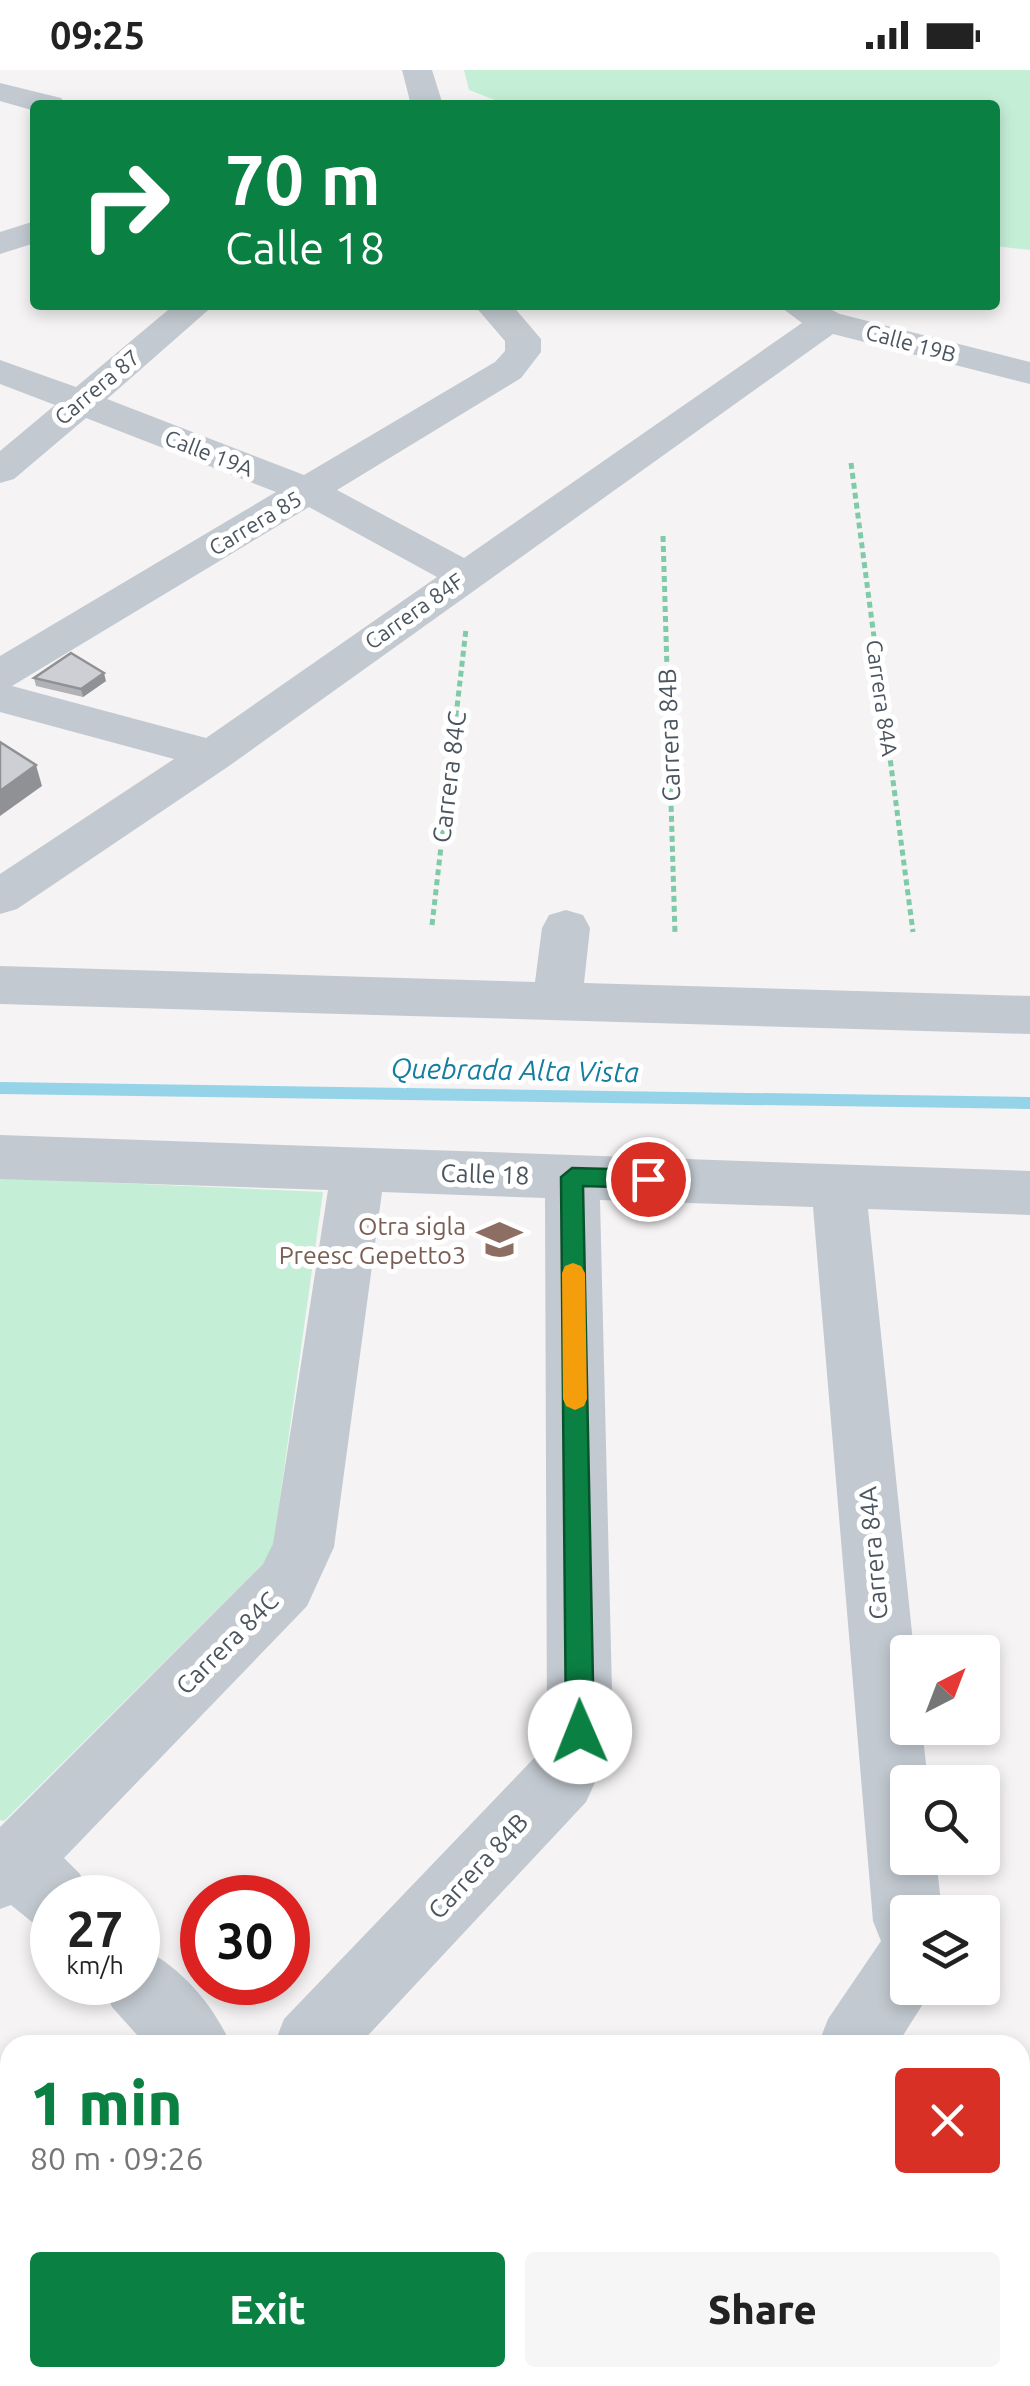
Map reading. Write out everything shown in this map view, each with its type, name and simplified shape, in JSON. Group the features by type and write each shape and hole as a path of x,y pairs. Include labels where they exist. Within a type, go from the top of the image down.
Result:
{"street":[{"path":"417,70 426,100"},
{"path":"0,92 31,100"},
{"path":"0,116 30,107"},
{"path":"0,244 30,233"},
{"name":"Carrera 87","path":"0,471 190,310"},
{"name":"Carrera 85","path":"0,674 508,370 524,346 497,310"},
{"name":"Calle 19B","path":"811,313 1030,373"},
{"name":"Carrera 84F","path":"0,898 212,755 464,576 811,313"},
{"name":"Calle 19A","path":"0,371 310,491 464,576"},
{"path":"0,697 212,755"},
{"path":"556,1002 566,928"},
{"path":"0,985 1030,1015"},
{"name":"Calle 18","path":"0,1156 1030,1192"},
{"name":"Carrera 84C","path":"16,1876 285,1585 303,1547 358,1170"},
{"name":"Carrera 84B","path":"319,2035 562,1778 574,1756 580,1732 572,1177"},
{"name":"Carrera 84A","path":"838,1185 906,1895"},
{"path":"861,2035 890,1995"},
{"path":"158,2005 186,2035"}],"path":[{"name":"Carrera 84A","path":"851,463 913,932"},
{"name":"Carrera 84B","path":"663,536 675,934"},
{"name":"Carrera 84C","path":"432,926 466,628"}],"green space":[{"path":"464,70 1030,70 1030,250 1000,247 1000,100 495,100 469,90"},
{"path":"0,1178 323,1192 272,1555 4,1821 0,1820"}],"building":[{"path":"71,653 104,673 81,689 34,678"},
{"path":"0,742 36,765 0,791"}],"waterway":[{"name":"Quebrada Alta Vista","path":"0,1088 1030,1103"}],"slow traffic":[{"path":"573,1273 575,1399"}],"place":[{"name":"Otra sigla Preesc Gepetto3","path":"499,1240"}],"route":[{"path":"580,1732 572,1177 648,1179"}]}
